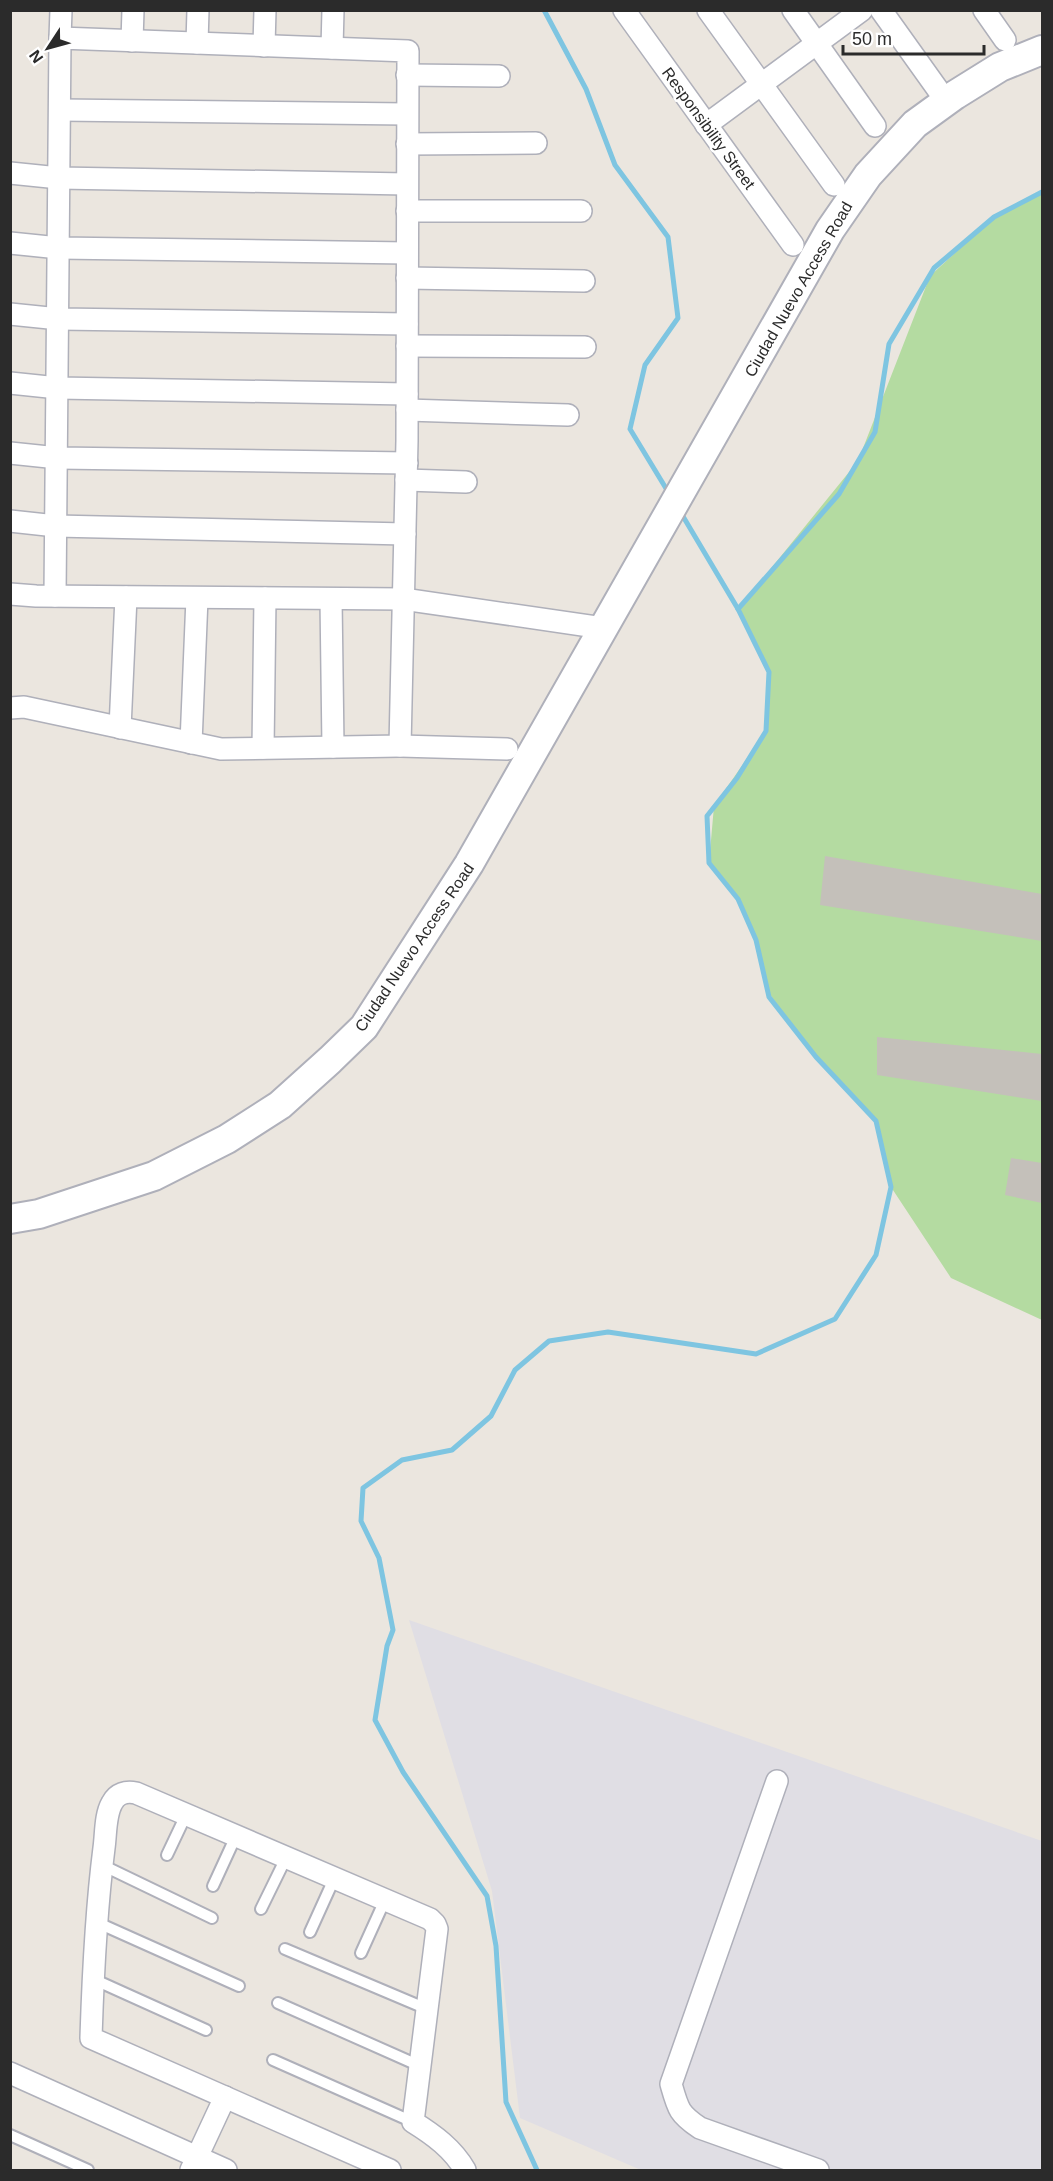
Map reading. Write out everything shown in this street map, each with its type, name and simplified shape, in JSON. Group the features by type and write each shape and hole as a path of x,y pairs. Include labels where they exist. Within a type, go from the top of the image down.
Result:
{"street":[{"path":"55,596 61,10"},
{"path":"132,41 133,10"},
{"path":"197,43 198,10"},
{"path":"264,46 265,10"},
{"path":"332,48 333,10"},
{"name":"Responsibility Street","path":"624,10 794,245"},
{"path":"708,10 834,185"},
{"path":"793,10 876,126"},
{"path":"706,125 862,10"},
{"path":"881,10 946,101"},
{"path":"984,10 1005,40"},
{"path":"60,38 408,51 408,324 400,746"},
{"name":"Ciudad Nuevo Access Road","path":"10,1219 39,1214 153,1176 227,1139 280,1105 363,1027 469,864 830,230 868,175 915,124 946,101 1000,67 1042,50"},
{"path":"407,75 499,76"},
{"path":"60,110 407,114"},
{"path":"407,144 536,143"},
{"path":"10,173 59,178 407,184"},
{"path":"407,211 580,211"},
{"path":"10,243 59,248 407,253"},
{"path":"407,278 584,281"},
{"path":"10,314 58,319 408,324"},
{"path":"407,346 585,347"},
{"path":"10,383 407,402 568,415"},
{"path":"10,453 58,458 406,472 466,482"},
{"path":"10,521 56,525 405,534"},
{"path":"10,594 403,599 610,618"},
{"path":"120,728 126,597"},
{"path":"191,743 197,598"},
{"path":"263,748 266,598"},
{"path":"331,599 333,747"},
{"path":"10,708 24,707 220,749 400,746 507,749"},
{"path":"777,1781 671,2084 676,2104 684,2117 700,2128 818,2170"},
{"path":"390,2170 91,2038 96,1922 102,1865 110,1808 117,1797 123,1793 136,1793 385,1900 435,1924 437,1929 413,2122 434,2135 449,2149 465,2170"},
{"path":"10,2073 194,2164 226,2170"},
{"path":"194,2164 225,2097"}],"lane":[{"path":"167,1855 186,1815"},
{"path":"213,1886 236,1836"},
{"path":"261,1909 286,1858"},
{"path":"102,1865 212,1917"},
{"path":"310,1932 334,1879"},
{"path":"361,1953 385,1900"},
{"path":"96,1922 239,1986"},
{"path":"285,1949 427,2009"},
{"path":"93,1979 206,2030"},
{"path":"278,2003 420,2066"},
{"path":"273,2060 413,2122"},
{"path":"10,2135 88,2170"}],"shaded area":[{"path":"409,1620 1042,1841 1042,2170 641,2170 520,2118 492,1891"}],"green space":[{"path":"1042,192 1042,1320 951,1278 891,1187 876,1121 818,1059 768,992 755,938 738,899 709,863 714,806 766,731 769,672 738,609 858,461 930,276 994,217"}],"building":[{"path":"825,856 1042,894 1042,941 820,905"},
{"path":"877,1037 1042,1054 1042,1101 877,1075"},
{"path":"1011,1158 1042,1163 1042,1203 1005,1195"}],"waterway":[{"path":"544,10 586,89 615,165 668,237 678,318 645,365 630,429 670,495"},
{"path":"738,609 839,494 875,432 889,344 934,268 994,217 1042,192"},
{"path":"537,2170 506,2102 496,1946 487,1896 403,1772 375,1720 387,1646 393,1630 379,1558 361,1521 363,1488 402,1460 452,1450 491,1416 515,1370 549,1341 608,1332 756,1354 835,1319 876,1255 891,1187 876,1121 816,1057 769,997 756,940 738,899 709,863 707,816 737,778 766,731 769,672 738,609 681,513"}]}
